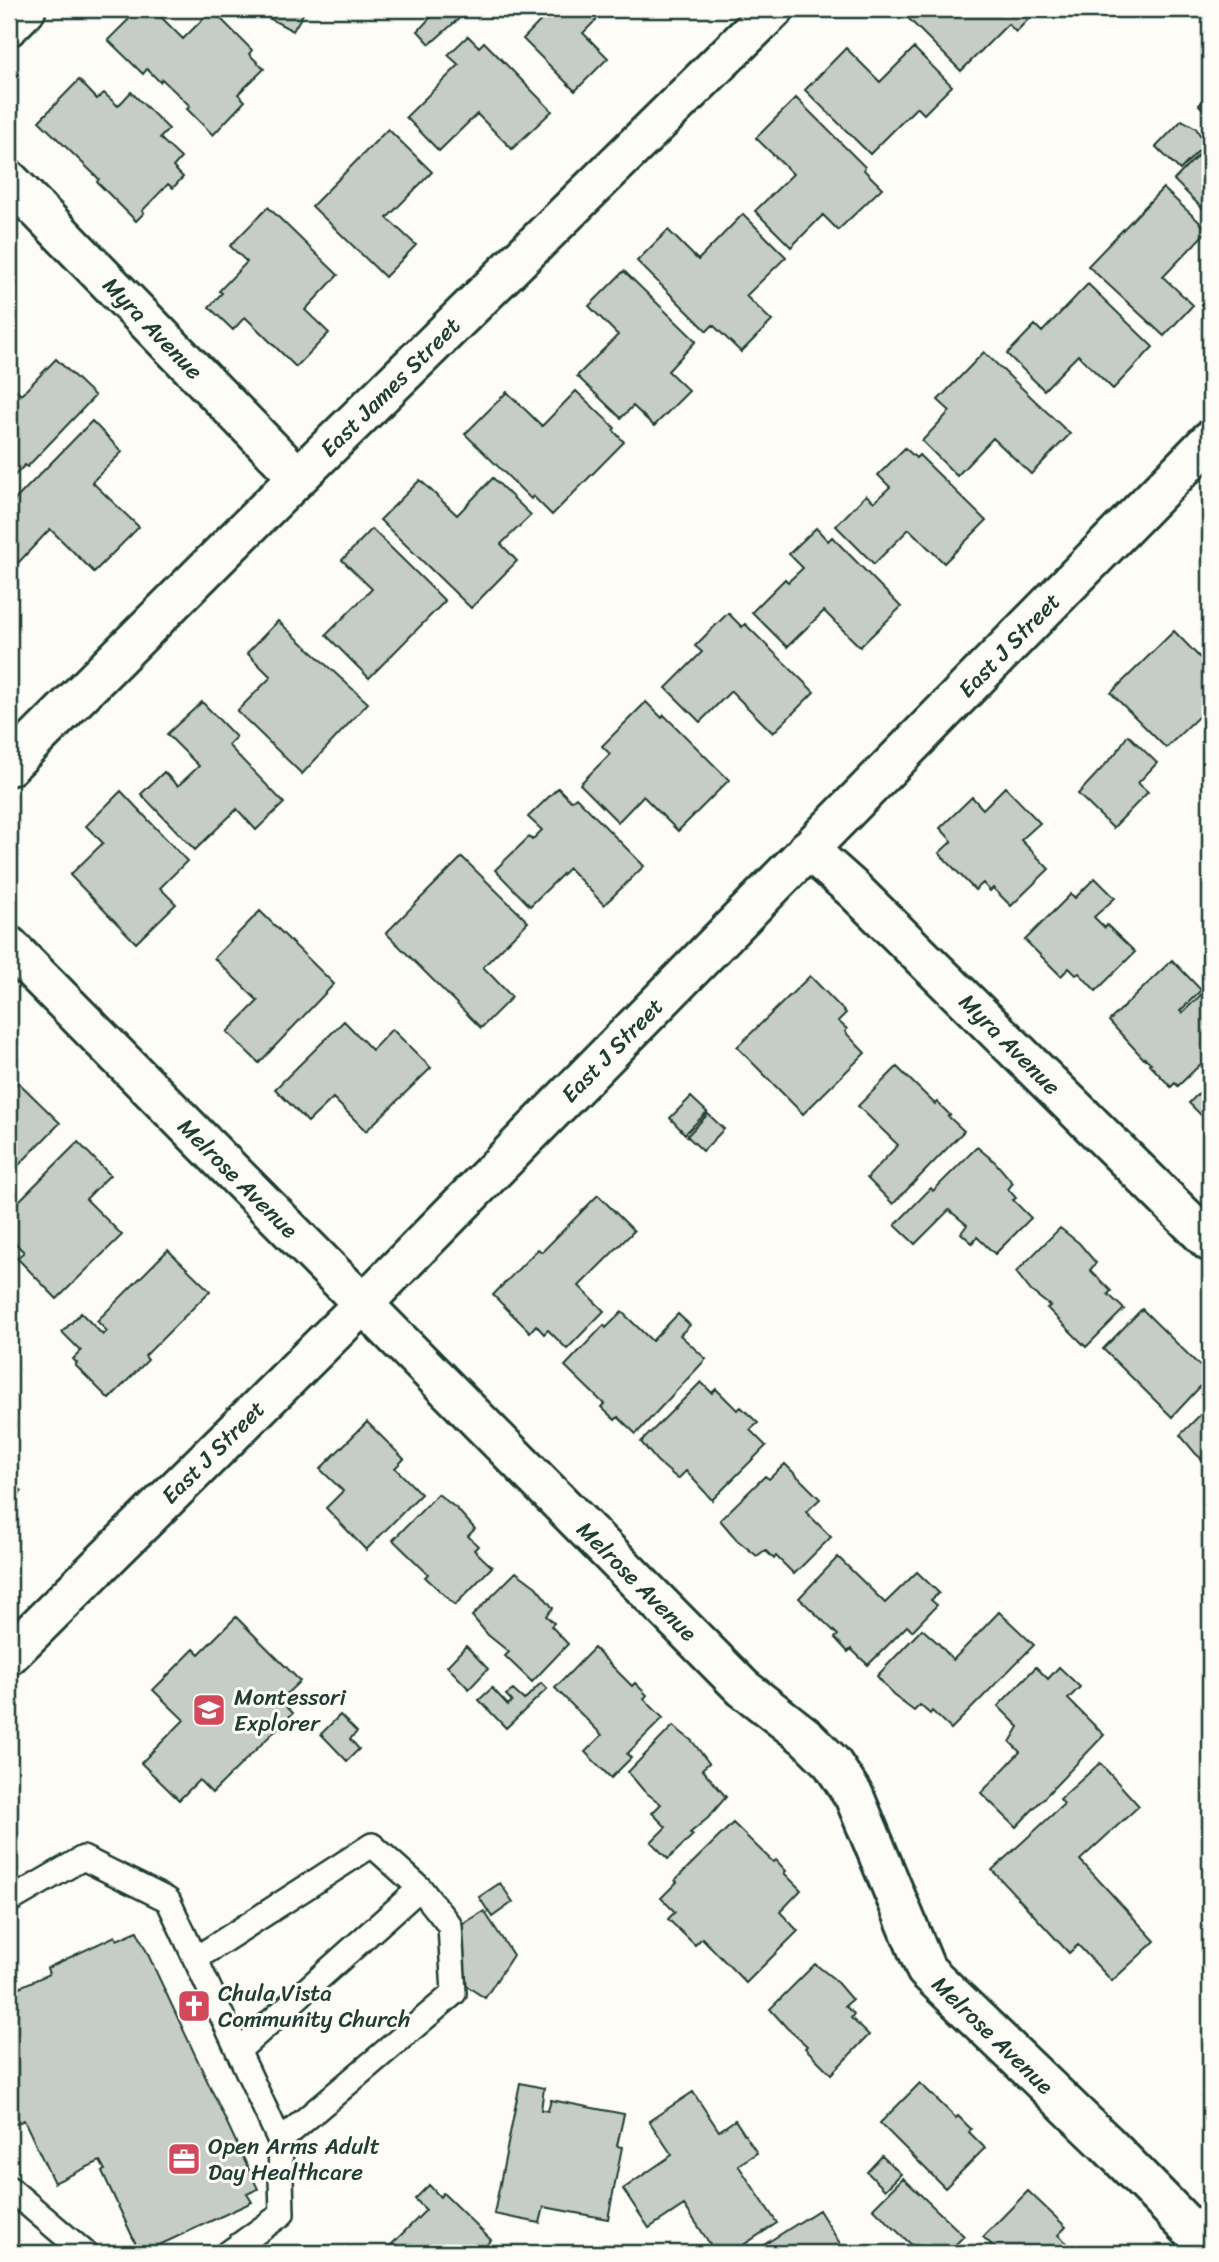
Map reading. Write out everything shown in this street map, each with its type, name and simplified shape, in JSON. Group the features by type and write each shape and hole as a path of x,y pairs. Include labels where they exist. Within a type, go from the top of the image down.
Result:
{"street":[{"path":"9,26 26,9"},
{"name":"East James Street","path":"9,766 298,477 774,9"},
{"name":"Myra Avenue","path":"9,180 298,477"},
{"name":"East J Street","path":"9,1655 363,1304 1210,440"},
{"name":"Myra Avenue","path":"808,849 854,890 1210,1242"},
{"name":"Melrose Avenue","path":"9,947 743,1688 806,1737 832,1763 854,1796 926,1970 1120,2157 1210,2249"}],"lane":[{"path":"195,1959 372,1845 420,1888 450,1926 454,1993 280,2141"},
{"path":"9,1901 83,1858 168,1900 280,2141 282,2214 228,2253"},
{"path":"238,2051 420,1888"},
{"path":"9,2188 85,2253"}],"building":[{"path":"139,9 153,9 183,39 212,10 252,50 249,54 264,69 238,94 245,101 213,135 187,109 190,106 162,79 160,82 147,69 143,74 108,40"},
{"path":"252,9 306,9 293,31"},
{"path":"438,9 456,9 463,15 430,44 418,31"},
{"path":"549,9 607,9 583,33 608,58 575,91 523,39"},
{"path":"899,9 1038,9 1016,32 1008,24 961,71"},
{"path":"468,36 479,47 484,42 552,111 512,149 477,114 439,151 406,117 459,65 448,55"},
{"path":"846,48 880,82 914,48 952,86 924,114 917,107 870,154 805,90"},
{"path":"79,80 97,99 104,93 118,106 131,92 169,129 160,138 181,158 173,167 183,177 173,188 168,184 136,221 97,182 99,179 39,121"},
{"path":"1210,94 1210,116 1199,105"},
{"path":"796,98 865,167 864,170 882,188 838,230 823,215 791,247 755,211 793,174 756,138"},
{"path":"1182,120 1196,128 1205,144 1180,170 1156,147"},
{"path":"388,129 432,172 387,218 416,245 385,277 312,206"},
{"path":"1206,147 1210,149 1210,216 1174,180"},
{"path":"1163,188 1208,230 1163,277 1193,305 1164,336 1088,266"},
{"path":"268,207 338,275 305,310 329,333 296,367 245,317 233,330 209,307 222,293 219,291 247,262 230,246"},
{"path":"743,214 786,257 746,296 772,321 741,352 713,325 707,331 637,261 668,230 698,260"},
{"path":"624,271 696,341 668,371 689,391 654,426 633,406 621,418 577,376 618,335 589,306"},
{"path":"1088,284 1153,347 1113,389 1078,355 1044,390 1007,354 1035,325 1042,332"},
{"path":"984,352 1070,434 1031,474 993,438 957,476 922,441 950,411 938,400"},
{"path":"56,359 95,396 27,467 25,465 9,481 9,383 21,395"},
{"path":"576,391 615,428 613,430 624,442 552,515 533,496 531,499 465,434 507,392 542,426"},
{"path":"92,421 122,452 92,482 139,527 94,572 50,529 18,563 9,554 9,506"},
{"path":"905,448 916,458 919,455 986,521 944,563 909,529 874,564 836,526 866,495 874,502 890,487 878,475"},
{"path":"493,478 531,515 501,544 517,561 471,608 380,520 420,480 457,515"},
{"path":"816,528 828,541 832,537 901,607 860,647 824,611 787,647 752,612 785,579 788,582 803,568 789,554"},
{"path":"372,529 445,601 369,678 326,635 372,589 342,560"},
{"path":"728,613 742,627 745,624 814,692 773,733 731,691 700,722 666,688 702,652 695,646"},
{"path":"278,621 368,703 302,774 237,711 271,677 247,653"},
{"path":"1174,631 1210,668 1210,720 1202,713 1166,748 1111,693"},
{"path":"202,702 236,737 228,745 284,803 256,830 237,809 195,850 141,794 164,772 178,786 199,766 167,734"},
{"path":"646,702 662,718 664,715 729,780 678,831 643,796 618,822 580,784 610,754 602,746"},
{"path":"1128,735 1157,763 1138,783 1148,792 1113,828 1078,794 1115,754"},
{"path":"1005,787 1040,823 1021,840 1049,869 1011,906 993,888 990,891 983,883 975,890 939,853 952,841 940,828 972,797 983,809"},
{"path":"558,788 571,801 576,797 644,866 604,905 569,868 530,906 495,870 529,837 532,840 542,830 528,817"},
{"path":"121,791 187,861 160,888 176,904 136,943 70,875 103,843 86,826"},
{"path":"462,857 528,922 483,967 512,997 481,1028 386,933"},
{"path":"1095,878 1115,898 1094,917 1105,928 1107,925 1135,952 1096,991 1079,973 1076,975 1069,968 1061,976 1025,940 1071,894 1075,898"},
{"path":"260,911 334,984 259,1063 227,1032 258,1001 214,958"},
{"path":"1172,960 1201,990 1180,1011 1182,1013 1210,986 1210,1055 1178,1086 1175,1083 1171,1087 1109,1021"},
{"path":"810,976 846,1013 838,1021 865,1053 803,1114 737,1047"},
{"path":"344,1021 372,1050 392,1029 431,1068 366,1131 333,1098 308,1122 275,1089"},
{"path":"897,1067 935,1104 937,1102 964,1131 893,1204 867,1178 898,1145 858,1106"},
{"path":"18,1082 60,1123 9,1175 9,1092"},
{"path":"1210,1082 1210,1124 1189,1103"},
{"path":"691,1097 707,1112 685,1134 670,1118"},
{"path":"708,1114 724,1129 703,1151 687,1136"},
{"path":"78,1142 110,1175 86,1199 122,1235 57,1299 17,1258 24,1252 9,1237 9,1211"},
{"path":"977,1147 995,1162 1013,1183 1008,1189 1016,1198 1013,1200 1031,1218 995,1254 977,1237 972,1243 961,1233 967,1225 949,1210 915,1244 895,1225"},
{"path":"598,1195 634,1231 579,1286 604,1311 567,1349 548,1330 544,1334 536,1325 530,1332 493,1295 538,1249 542,1252"},
{"path":"1060,1228 1079,1243 1096,1263 1090,1270 1111,1291 1108,1294 1124,1309 1086,1347 1016,1272"},
{"path":"168,1250 210,1291 145,1356 148,1360 109,1399 75,1365 77,1363 73,1359 81,1351 62,1332 81,1313 103,1335 107,1331 97,1321"},
{"path":"1142,1309 1210,1376 1172,1417 1103,1349"},
{"path":"622,1312 652,1341 678,1314 690,1325 680,1335 706,1359 636,1434 618,1417 615,1420 601,1407 604,1404 565,1366 604,1325 606,1328"},
{"path":"701,1382 712,1393 716,1389 737,1410 741,1407 758,1423 750,1430 766,1446 712,1500 686,1471 678,1479 657,1461 641,1442"},
{"path":"1210,1405 1210,1466 1180,1435"},
{"path":"367,1422 404,1459 395,1468 421,1494 366,1550 326,1508 343,1491 320,1469"},
{"path":"785,1464 820,1499 806,1512 831,1537 794,1574 776,1556 774,1559 765,1550 757,1556 737,1540 720,1520 765,1476 769,1479"},
{"path":"9,1479 22,1491 9,1505"},
{"path":"438,1494 457,1509 475,1529 468,1536 478,1546 474,1550 492,1567 455,1605 425,1577 428,1574 393,1540"},
{"path":"838,1557 885,1603 917,1572 939,1593 931,1600 937,1605 912,1631 907,1626 868,1665 851,1649 848,1652 835,1638 838,1635 799,1598"},
{"path":"516,1572 536,1587 553,1608 546,1616 554,1623 551,1626 568,1644 532,1682 505,1656 509,1652 488,1635 472,1616"},
{"path":"999,1612 1034,1645 951,1729 932,1711 930,1714 920,1705 914,1711 893,1695 877,1676 922,1629 953,1660"},
{"path":"236,1617 300,1681 280,1700 293,1713 212,1793 199,1780 179,1800 141,1763 184,1720 153,1690 194,1649 199,1654"},
{"path":"466,1646 488,1669 469,1689 447,1666"},
{"path":"594,1648 632,1686 635,1683 647,1695 644,1699 663,1718 627,1754 631,1758 611,1778 585,1752 602,1735 555,1688"},
{"path":"1036,1667 1048,1679 1059,1667 1080,1687 1068,1699 1104,1735 1016,1827 981,1793 1020,1752 1010,1742 1019,1727 998,1706"},
{"path":"541,1683 547,1689 506,1728 479,1700 492,1688 508,1705 512,1701 506,1695 513,1690 524,1700"},
{"path":"340,1715 357,1732 350,1739 359,1749 347,1761 321,1734"},
{"path":"673,1726 692,1741 709,1763 702,1769 726,1797 668,1859 651,1842 666,1827 652,1813 661,1804 644,1791 628,1772"},
{"path":"1100,1763 1139,1806 1080,1860 1155,1941 1112,1981 1078,1945 1069,1953 992,1870 1064,1804 1060,1799"},
{"path":"733,1823 773,1862 776,1860 786,1871 784,1873 801,1890 780,1912 798,1931 746,1983 702,1938 695,1945 668,1919 675,1912 661,1898 677,1882 675,1880"},
{"path":"500,1883 513,1902 492,1917 479,1897"},
{"path":"484,1911 513,1955 485,1998 462,1983 463,1924"},
{"path":"137,1931 258,2189 247,2194 252,2202 142,2253 102,2171 105,2170 100,2161 54,2183 24,2120 9,2127 9,1990 49,1974 47,1968 115,1936 117,1940"},
{"path":"815,1964 834,1979 852,2000 845,2006 854,2014 851,2018 869,2035 831,2074 770,2009"},
{"path":"520,2083 544,2088 541,2110 548,2111 551,2100 624,2114 617,2146 622,2147 608,2219 544,2207 540,2223 494,2214"},
{"path":"920,2083 971,2129 969,2132 985,2148 945,2188 880,2123"},
{"path":"693,2092 719,2131 735,2120 757,2153 738,2165 777,2223 731,2253 716,2253 684,2205 649,2228 623,2189 672,2155 649,2121"},
{"path":"882,2156 901,2174 885,2190 867,2172"},
{"path":"903,2178 964,2236 947,2253 920,2253 873,2208"},
{"path":"429,2185 440,2197 443,2193 491,2240 478,2253 383,2253 426,2210 415,2199"},
{"path":"1028,2191 1066,2227 1058,2235 1067,2243 1064,2246 1071,2253 1001,2253 983,2237"},
{"path":"819,2210 846,2253 751,2253"}],"place":[{"name":"Montessori Explorer","path":"209,1710"},
{"name":"Chula Vista Community Church","path":"194,2006"},
{"name":"Open Arms Adult Day Healthcare","path":"184,2159"}]}
